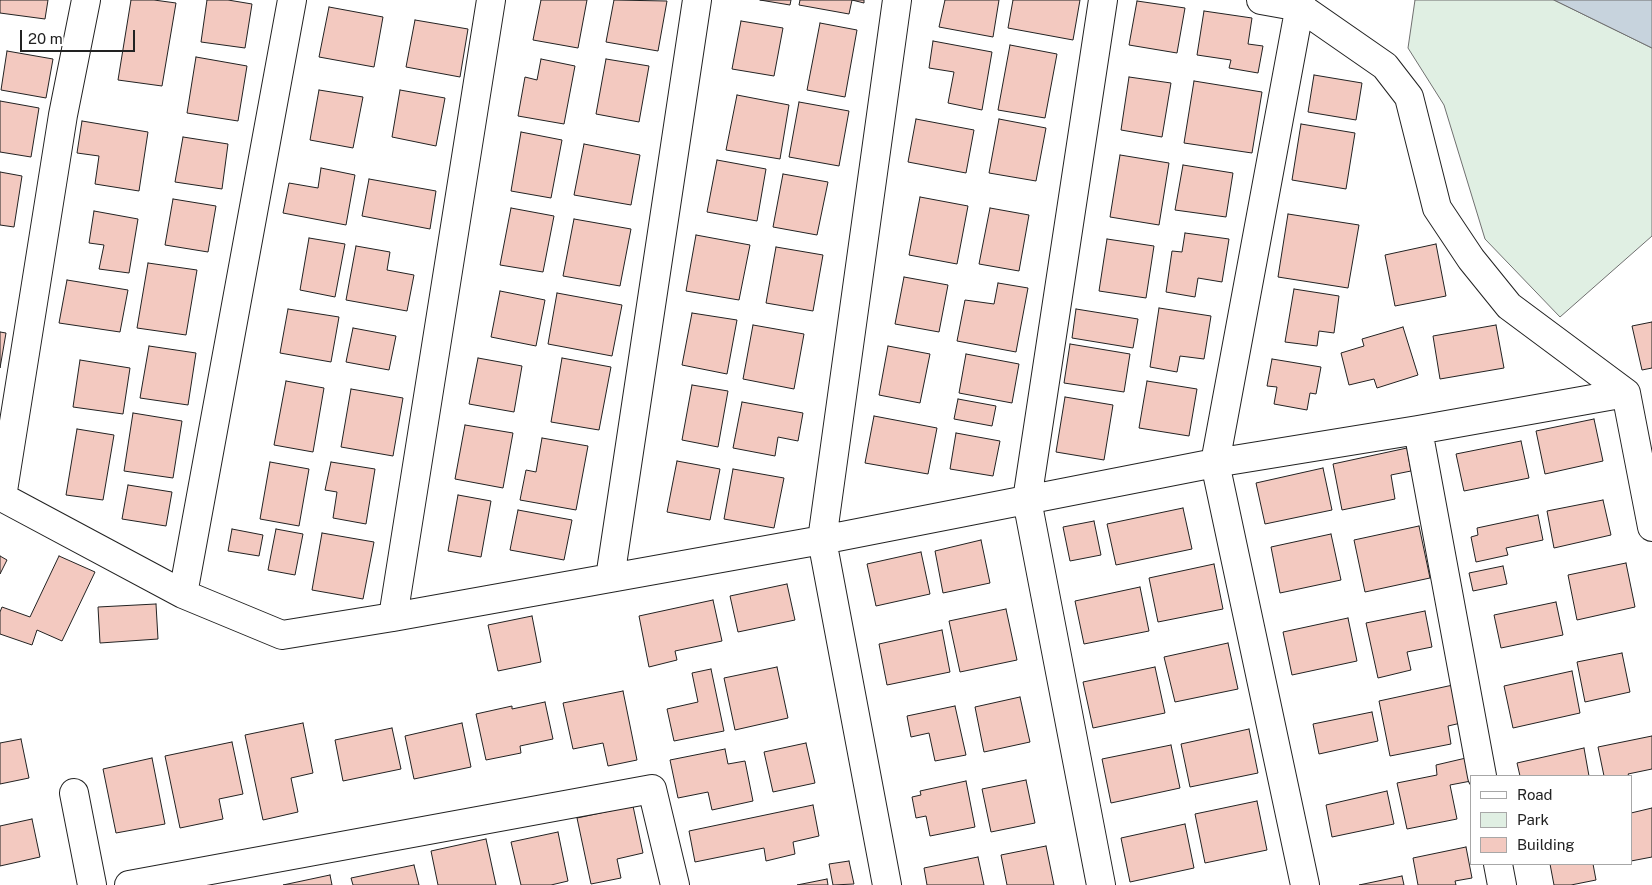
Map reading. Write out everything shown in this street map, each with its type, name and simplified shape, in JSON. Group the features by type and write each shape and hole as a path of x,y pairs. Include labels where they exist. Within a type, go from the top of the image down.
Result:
{"street":[{"path":"86,0 63,116 1,497 183,594 282,635 393,617 822,540 1214,463 1418,430 1626,393"},
{"path":"183,594 292,0"},
{"path":"393,617 491,0"},
{"path":"610,578 697,0"},
{"path":"887,885 822,540 897,0"},
{"path":"1101,885 1026,500 1103,0"},
{"path":"1261,0 1300,3 1385,66 1409,97 1437,208 1471,259 1508,306 1626,393 1652,527"},
{"path":"1300,3 1214,463 1305,885"},
{"path":"1418,430 1482,775"},
{"path":"129,885 652,789 676,885"},
{"path":"74,793 92,885"},
{"path":"1498,865 1502,885"}],"green space":[{"path":"1415,0 1554,0 1652,48 1652,236 1560,317 1485,239 1444,105 1408,48"}],"shaded area":[{"path":"1554,0 1652,0 1652,48"}],"building":[{"path":"0,0 48,0 45,19 0,13"},
{"path":"131,0 154,0 176,3 162,86 118,80"},
{"path":"207,0 228,0 252,4 245,48 201,42"},
{"path":"541,0 587,0 578,48 533,40"},
{"path":"614,0 667,1 658,51 606,42"},
{"path":"760,0 791,0 790,5"},
{"path":"800,0 852,0 849,14 799,5"},
{"path":"852,0 864,0 864,3"},
{"path":"945,0 999,0 993,37 939,27"},
{"path":"1013,0 1080,0 1073,40 1008,28"},
{"path":"1137,1 1185,8 1177,53 1129,45"},
{"path":"329,7 383,17 374,67 319,57"},
{"path":"1204,11 1252,18 1248,44 1263,46 1258,73 1229,68 1231,60 1197,55"},
{"path":"415,20 468,29 460,77 406,67"},
{"path":"741,21 783,28 774,76 732,69"},
{"path":"820,23 857,30 845,97 807,90"},
{"path":"933,41 992,52 982,110 948,103 954,72 929,68"},
{"path":"1010,45 1057,54 1045,118 998,110"},
{"path":"7,51 53,59 46,98 1,90"},
{"path":"196,57 247,66 238,121 187,113"},
{"path":"541,59 575,66 564,124 518,116 525,77 537,80"},
{"path":"606,59 649,66 639,122 596,114"},
{"path":"1314,75 1362,83 1356,120 1308,112"},
{"path":"1129,77 1171,83 1162,137 1121,130"},
{"path":"1194,81 1262,92 1252,153 1184,143"},
{"path":"319,90 363,97 353,148 310,140"},
{"path":"400,90 445,98 436,146 392,137"},
{"path":"737,95 789,105 780,159 726,150"},
{"path":"0,101 39,108 31,157 0,152"},
{"path":"799,102 849,111 839,166 789,157"},
{"path":"916,119 974,130 966,173 908,162"},
{"path":"999,119 1046,128 1036,181 989,173"},
{"path":"82,121 148,132 139,191 95,184 99,156 77,153"},
{"path":"1301,124 1355,133 1346,189 1292,180"},
{"path":"521,132 562,140 551,198 511,191"},
{"path":"183,137 228,144 222,189 175,182"},
{"path":"584,144 640,155 631,205 574,195"},
{"path":"1120,155 1169,163 1159,225 1110,217"},
{"path":"717,160 766,169 757,221 707,212"},
{"path":"1183,165 1233,173 1226,217 1175,210"},
{"path":"321,168 355,175 346,225 283,213 289,183 318,188"},
{"path":"0,172 22,176 14,227 0,225"},
{"path":"783,174 828,182 817,235 773,227"},
{"path":"369,179 436,191 430,229 362,216"},
{"path":"920,197 968,206 957,264 909,255"},
{"path":"173,199 216,206 208,252 165,245"},
{"path":"511,208 554,216 543,272 500,265"},
{"path":"990,208 1029,215 1019,271 979,264"},
{"path":"94,211 138,219 129,273 99,269 104,245 89,243"},
{"path":"1288,214 1359,225 1348,288 1278,277"},
{"path":"574,219 631,229 620,286 563,276"},
{"path":"1185,233 1229,239 1222,282 1198,278 1195,297 1166,292 1172,251 1182,252"},
{"path":"696,235 750,245 739,300 686,291"},
{"path":"309,238 345,244 335,297 300,290"},
{"path":"1107,239 1154,246 1146,298 1099,291"},
{"path":"1436,244 1446,296 1395,306 1385,255"},
{"path":"356,246 390,252 387,270 414,275 407,311 346,300"},
{"path":"776,247 823,255 813,311 766,303"},
{"path":"148,263 197,270 186,335 137,328"},
{"path":"904,277 948,285 939,332 895,324"},
{"path":"67,280 128,290 120,332 59,323"},
{"path":"998,283 1028,288 1016,352 957,341 965,300 994,304"},
{"path":"1294,289 1339,296 1334,333 1319,331 1317,346 1285,342"},
{"path":"500,291 545,300 536,346 491,337"},
{"path":"557,293 622,305 612,356 548,344"},
{"path":"1159,308 1211,316 1204,359 1180,356 1177,372 1150,367"},
{"path":"288,309 339,317 331,362 280,353"},
{"path":"1076,309 1138,319 1133,348 1072,338"},
{"path":"692,313 737,320 727,374 682,365"},
{"path":"1652,322 1652,368 1642,370 1632,326"},
{"path":"753,325 804,334 794,389 743,379"},
{"path":"1496,325 1504,368 1440,379 1433,336"},
{"path":"1403,327 1418,375 1377,388 1374,379 1349,385 1341,353 1364,346 1362,339"},
{"path":"353,328 396,336 389,370 346,362"},
{"path":"0,332 6,333 0,368"},
{"path":"1070,344 1130,354 1124,392 1064,383"},
{"path":"149,346 196,353 188,405 140,398"},
{"path":"888,346 930,354 920,403 879,395"},
{"path":"966,354 1019,364 1012,403 959,393"},
{"path":"478,358 522,366 514,412 469,404"},
{"path":"562,358 611,367 599,430 551,422"},
{"path":"1272,359 1321,367 1316,394 1310,393 1307,410 1274,404 1277,387 1267,386"},
{"path":"80,360 130,368 123,414 73,407"},
{"path":"286,381 324,388 313,452 274,445"},
{"path":"1147,381 1197,389 1189,436 1139,428"},
{"path":"692,385 728,391 718,447 682,440"},
{"path":"351,389 403,398 393,456 341,447"},
{"path":"1065,397 1113,405 1104,460 1056,452"},
{"path":"958,399 996,406 992,426 954,419"},
{"path":"742,402 803,413 798,441 778,437 775,456 733,448"},
{"path":"133,413 182,421 173,478 124,471"},
{"path":"874,416 937,428 928,474 865,463"},
{"path":"1594,419 1603,461 1545,474 1536,431"},
{"path":"465,425 513,433 503,488 455,479"},
{"path":"77,429 114,435 103,500 66,495"},
{"path":"956,433 1000,441 993,476 950,469"},
{"path":"542,438 588,446 576,510 520,500 526,470 536,472"},
{"path":"1521,441 1529,478 1464,491 1456,454"},
{"path":"1407,448 1411,471 1391,475 1395,499 1342,510 1333,464"},
{"path":"677,461 720,469 710,520 667,512"},
{"path":"270,462 309,469 299,526 260,519"},
{"path":"331,462 375,469 366,524 333,518 337,492 325,490"},
{"path":"1323,468 1332,510 1265,524 1256,483"},
{"path":"733,469 784,478 774,528 724,519"},
{"path":"128,485 172,492 166,526 122,519"},
{"path":"458,495 491,501 481,557 448,551"},
{"path":"1603,500 1611,535 1554,548 1547,511"},
{"path":"1183,508 1192,549 1116,565 1107,524"},
{"path":"518,510 572,520 564,560 510,550"},
{"path":"1538,515 1543,540 1506,548 1508,555 1476,562 1471,537 1478,535 1477,528"},
{"path":"1094,521 1101,555 1070,561 1063,527"},
{"path":"1419,526 1430,578 1365,592 1354,540"},
{"path":"232,529 263,535 259,556 228,551"},
{"path":"276,529 303,534 295,575 268,570"},
{"path":"322,533 374,542 363,599 312,590"},
{"path":"1331,534 1341,580 1280,593 1271,547"},
{"path":"981,540 990,583 943,593 935,551"},
{"path":"921,552 930,594 876,606 867,564"},
{"path":"0,556 7,560 0,574"},
{"path":"59,556 95,572 62,641 37,630 32,645 0,634 0,612 2,607 30,617"},
{"path":"1626,563 1635,607 1577,620 1568,575"},
{"path":"1214,564 1223,609 1158,622 1149,578"},
{"path":"1503,566 1507,584 1473,591 1469,573"},
{"path":"787,584 795,620 738,632 730,596"},
{"path":"1140,587 1149,631 1084,644 1075,601"},
{"path":"713,600 722,641 675,651 677,660 649,667 639,616"},
{"path":"1556,602 1563,635 1501,648 1494,615"},
{"path":"156,604 158,639 100,643 98,607"},
{"path":"1006,609 1017,660 960,672 949,621"},
{"path":"1425,611 1432,647 1407,652 1411,670 1378,678 1366,623"},
{"path":"532,616 541,662 498,671 488,625"},
{"path":"1348,618 1357,661 1292,675 1283,632"},
{"path":"942,630 950,672 887,685 879,644"},
{"path":"1228,643 1238,689 1175,702 1164,657"},
{"path":"1622,653 1630,692 1585,702 1577,662"},
{"path":"777,667 788,718 735,730 724,678"},
{"path":"1155,667 1165,713 1093,728 1083,682"},
{"path":"711,669 724,731 674,741 667,709 698,702 692,673"},
{"path":"1572,671 1580,713 1513,728 1504,686"},
{"path":"1453,685 1461,723 1448,726 1451,744 1390,756 1379,701"},
{"path":"623,691 637,760 608,766 603,743 573,749 563,703"},
{"path":"1020,697 1030,742 984,752 975,707"},
{"path":"545,702 553,739 520,746 521,753 486,760 476,714 512,706 512,709"},
{"path":"955,706 966,755 935,761 929,733 911,737 907,716"},
{"path":"1372,712 1378,741 1319,754 1313,724"},
{"path":"303,723 313,773 291,778 298,812 263,820 245,735"},
{"path":"462,723 471,767 414,779 405,736"},
{"path":"392,728 401,769 343,781 335,740"},
{"path":"1249,729 1258,773 1190,787 1181,744"},
{"path":"1652,736 1652,769 1628,775 1604,775 1598,747"},
{"path":"21,739 29,778 0,784 0,743"},
{"path":"232,742 243,794 219,799 223,819 180,828 165,756"},
{"path":"806,743 815,783 773,792 764,752"},
{"path":"1171,745 1180,788 1111,803 1102,759"},
{"path":"1584,748 1589,775 1520,775 1517,763"},
{"path":"725,749 728,764 745,761 753,801 712,810 708,792 678,798 670,760"},
{"path":"152,758 165,824 116,833 103,769"},
{"path":"1466,758 1470,781 1450,785 1457,819 1407,829 1397,783 1437,775 1436,765"},
{"path":"1026,780 1035,823 991,832 982,789"},
{"path":"966,781 975,827 930,836 926,816 916,818 912,797 921,795 920,791"},
{"path":"1387,791 1394,824 1332,837 1326,805"},
{"path":"1257,801 1267,850 1205,863 1195,814"},
{"path":"813,805 819,836 793,842 795,854 766,861 764,848 695,862 689,831"},
{"path":"633,806 643,853 617,859 621,878 591,884 577,818"},
{"path":"1652,808 1652,857 1632,861 1632,813"},
{"path":"32,819 40,857 0,866 0,826"},
{"path":"1185,824 1194,868 1130,882 1121,838"},
{"path":"558,832 568,881 551,885 521,885 511,842"},
{"path":"486,839 496,885 438,885 431,851"},
{"path":"1046,846 1054,885 1007,885 1001,855"},
{"path":"1466,847 1472,878 1455,881 1456,885 1418,885 1413,858"},
{"path":"978,857 984,885 927,885 924,868"},
{"path":"849,861 854,884 833,885 829,864"},
{"path":"414,865 419,885 353,885 351,878"},
{"path":"1550,865 1593,865 1596,880 1571,885 1554,885"},
{"path":"330,875 332,885 283,885"},
{"path":"1402,876 1404,885 1359,885"},
{"path":"827,879 828,885 797,885"}]}
